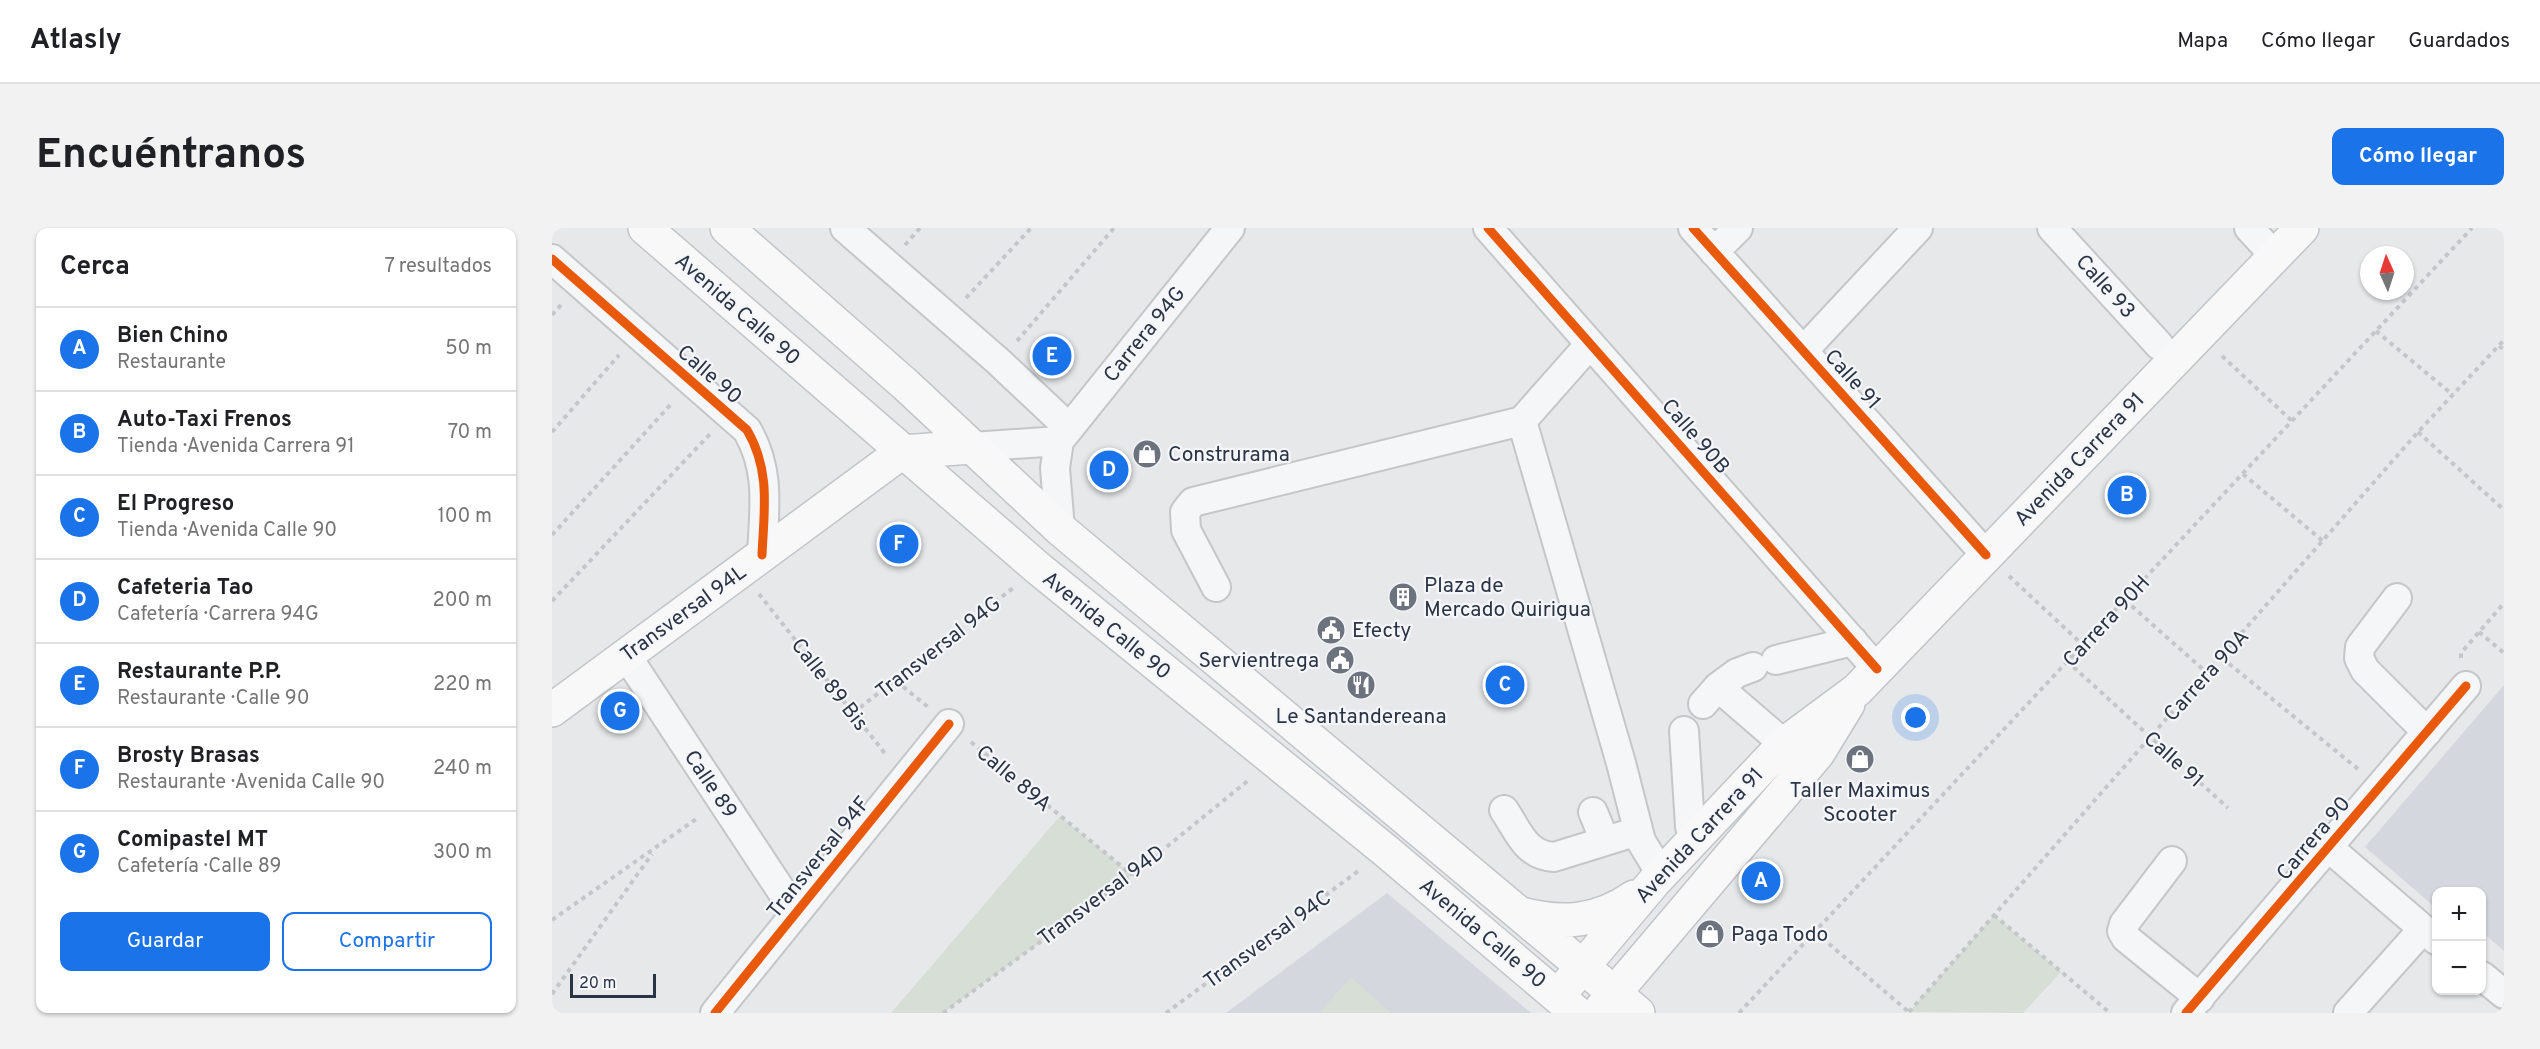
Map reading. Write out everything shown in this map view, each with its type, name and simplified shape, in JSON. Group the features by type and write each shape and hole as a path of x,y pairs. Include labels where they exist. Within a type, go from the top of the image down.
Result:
{"main road":[{"name":"Avenida Calle 90","path":"645,228 1048,576 1386,851 1567,1005"},
{"name":"Avenida Calle 90","path":"727,228 906,385 1060,529 1583,966 1617,1006"},
{"name":"Avenida Carrera 91","path":"1567,1005 1583,966 1658,878 1784,744 1867,679 1996,564 2302,228"},
{"path":"902,452 972,447"},
{"name":"Transversal 94L","path":"552,710 902,452"},
{"name":"Avenida Carrera 91","path":"1617,1006 1818,753 1867,679"},
{"path":"1516,912 1540,919 1582,920 1604,915 1619,908 1658,878"}],"street":[{"path":"845,228 999,362 1063,434"},
{"name":"Carrera 94G","path":"1063,434 1230,228"},
{"name":"Calle 90B","path":"1488,228 1853,641 1867,679"},
{"name":"Calle 91","path":"1693,228 1996,564"},
{"path":"1714,252 1738,228"},
{"path":"1803,351 1918,228"},
{"name":"Calle 93","path":"2052,228 2159,345"},
{"path":"2249,228 2275,256"},
{"name":"Calle 90","path":"552,259 747,430 758,448 764,475 762,555"},
{"path":"1216,587 1186,530 1185,512 1193,502 1522,421 1590,344"},
{"path":"1522,421 1621,763 1638,831 1658,878"},
{"path":"972,447 1063,434"},
{"path":"1060,529 1055,468 1063,434"},
{"path":"2397,598 2360,647 2360,658 2365,670 2427,732"},
{"path":"1784,744 1710,696 1737,673 1853,641"},
{"name":"Calle 89","path":"626,655 796,913"},
{"name":"Carrera 90","path":"2196,1007 2466,686"},
{"name":"Transversal 94F","path":"715,1013 949,724"},
{"path":"1684,731 1689,826 1693,841"},
{"path":"1504,810 1532,851 1554,858 1638,831"},
{"path":"1593,812 1605,841"},
{"path":"2328,848 2430,934 2348,1013"},
{"path":"2172,861 2124,924 2122,931 2126,938 2196,1007"},
{"path":"2486,980 2504,994"}],"path":[{"path":"898,252 920,228"},
{"path":"960,305 1031,228"},
{"path":"1010,348 1114,228"},
{"path":"2376,331 2453,395"},
{"path":"2499,346 2504,350"},
{"path":"552,432 622,352"},
{"path":"2218,352 2292,421"},
{"path":"552,535 676,399"},
{"path":"552,601 713,431"},
{"path":"2418,432 2504,510"},
{"path":"2242,474 2324,542"},
{"path":"1996,564 2083,645"},
{"path":"2125,600 2206,673"},
{"path":"2466,686 2461,653 2504,603"},
{"path":"2479,632 2504,653"},
{"path":"2222,658 2380,787"},
{"path":"552,920 654,851 721,801"},
{"path":"553,991 654,851"},
{"path":"1994,915 2110,1013"},
{"path":"1815,932 1910,1012"}],"shaded area":[{"path":"2504,685 2504,951 2486,935 2486,887 2432,887 2432,905 2365,847"},
{"path":"1060,816 1132,875 943,1013 891,1013"},
{"path":"1387,893 1531,1013 1226,1013"},
{"path":"1994,915 2061,972 2023,1013 1909,1012"},
{"path":"1351,977 1391,1013 1319,1013"}],"cycle path":[{"path":"1488,228 1877,669"},
{"path":"1693,228 1986,555"},
{"path":"552,259 747,430 755,445 763,476 762,555"},
{"path":"2186,1013 2466,686"},
{"path":"715,1013 949,724"}],"place":[{"name":"Restaurante P.P.","path":"1052,356"},
{"name":"Construrama","path":"1147,454"},
{"name":"Cafeteria Tao","path":"1109,470"},
{"name":"Auto-Taxi Frenos","path":"2127,495"},
{"name":"Brosty Brasas","path":"899,544"},
{"name":"Plaza de Mercado Quirigua","path":"1403,597"},
{"name":"Efecty","path":"1331,630"},
{"name":"Servientrega","path":"1340,660"},
{"name":"Le Santandereana","path":"1361,685"},
{"name":"El Progreso","path":"1505,685"},
{"name":"Comipastel MT","path":"620,711"},
{"name":"Taller Maximus Scooter","path":"1860,759"},
{"name":"Bien Chino","path":"1761,881"},
{"name":"Paga Todo","path":"1710,934"}]}
